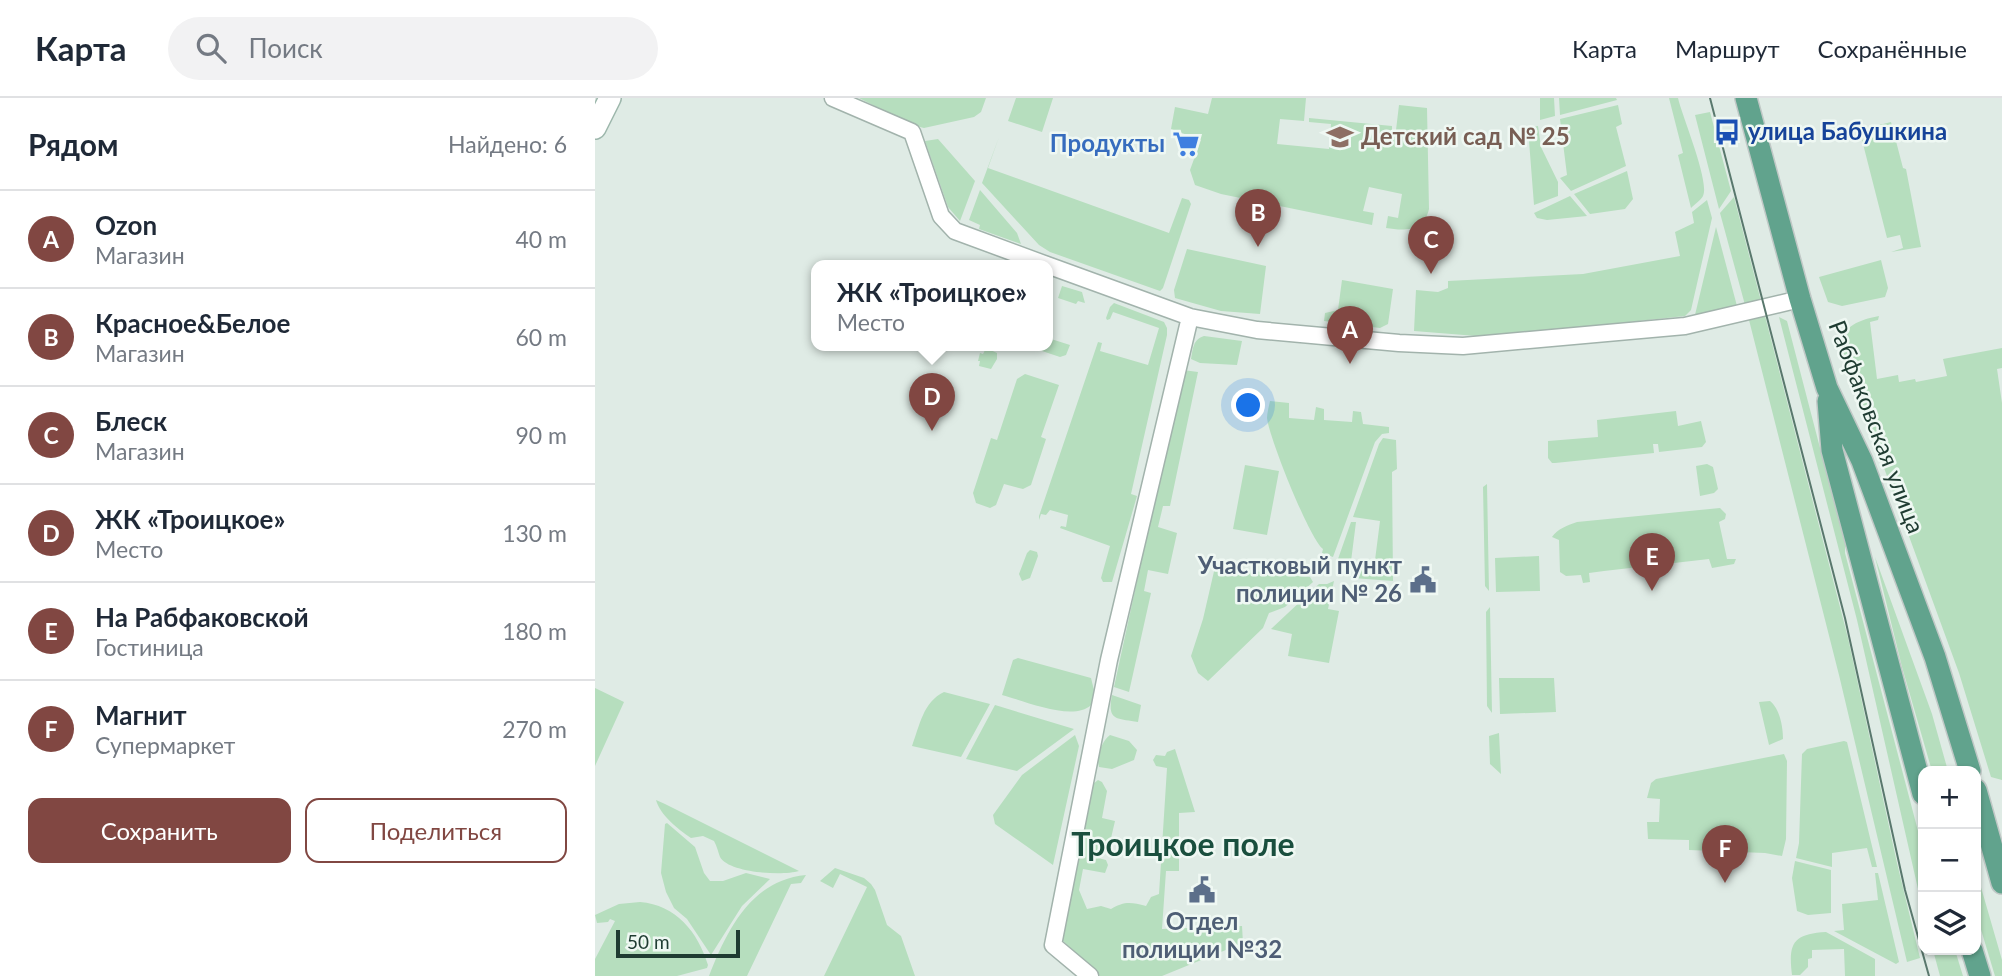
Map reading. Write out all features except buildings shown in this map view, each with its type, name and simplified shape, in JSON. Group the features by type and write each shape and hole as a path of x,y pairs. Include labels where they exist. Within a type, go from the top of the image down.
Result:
{"main road":[{"name":"Рабфаковская улица","path":"1746,98 1827,388 1862,461 1934,657 1968,766"},
{"path":"1827,388 1832,450 1918,775"},
{"path":"1981,808 2002,883"},
{"path":"1974,955 1980,976"}],"street":[{"path":"595,128 610,98"},
{"path":"833,98 912,132 941,216 955,231 1033,260"},
{"path":"1053,267 1189,317 1277,333 1472,346 1685,326 1800,299"},
{"path":"1090,976 1053,945 1109,660 1189,317"}],"green space":[{"path":"859,98 986,98 981,112 974,117 924,128 912,125"},
{"path":"1016,98 1053,98 1042,132 1008,121"},
{"path":"1212,98 1306,98 1304,121 1280,119 1277,144 1329,149 1331,124 1309,122 1309,118 1392,126 1392,130 1396,130 1399,105 1427,108 1429,209 1426,217 1418,226 1412,228 1386,228 1388,216 1398,218 1402,194 1369,187 1363,211 1374,213 1372,225 1221,194 1195,185 1190,170 1201,140 1171,129 1175,107 1208,114"},
{"path":"1540,98 1554,98 1555,116 1540,120"},
{"path":"1559,98 1616,98 1617,100 1560,115"},
{"path":"1669,98 1678,98 1703,177 1703,196 1691,208 1678,155 1683,153"},
{"path":"1618,105 1622,124 1616,127 1626,166 1571,191 1560,178 1567,175 1560,119"},
{"path":"1710,112 1731,191 1719,209 1695,115"},
{"path":"1891,122 1903,168 1906,169 1921,247 1891,252 1903,248 1900,235 1887,238 1862,140 1879,136 1879,125"},
{"path":"1538,126 1541,147 1558,182 1558,196 1534,205 1528,128"},
{"path":"999,137 988,168 1169,233 1182,198 1189,200 1191,204 1163,288 1160,291 1050,252 1039,245 982,183"},
{"path":"938,139 975,181 960,221 948,207 925,141"},
{"path":"1627,171 1633,199 1625,209 1590,214 1574,194"},
{"path":"980,190 1017,233 1021,244 979,229 980,225 969,220"},
{"path":"1570,196 1587,216 1547,220 1537,218 1534,213"},
{"path":"1734,197 1761,301 1745,305 1720,213"},
{"path":"1707,200 1712,218 1691,310 1685,316 1489,337 1414,331 1416,290 1438,292 1448,288 1448,281 1583,274 1680,256 1675,232 1694,223 1692,212"},
{"path":"1716,227 1737,306 1695,315"},
{"path":"1187,249 1266,266 1260,314 1221,311 1175,298 1174,290"},
{"path":"1881,260 1888,288 1885,297 1842,306 1828,302 1819,277"},
{"path":"1342,280 1393,289 1388,324 1380,328 1324,321 1325,313 1338,310"},
{"path":"1062,286 1082,292 1085,303 1078,301 1076,304 1058,298"},
{"path":"1114,303 1164,322 1167,335 1131,494 1137,496 1112,582 1103,582 1101,578 1110,546 1060,528 1066,527 1068,515 1050,510 1046,515 1041,514 1039,520 1039,516 1098,342 1102,343 1100,351 1148,365 1159,328 1113,312 1107,320 1110,307"},
{"path":"1765,316 1848,638 1920,958 1907,962 1839,675 1749,320"},
{"path":"1879,316 1878,320 1870,322 1877,379 1898,375 1899,382 1915,379 1916,382 1947,376 1943,359 2002,348 2002,368 1997,369 2002,403 2002,780 1991,777 1959,673 1842,353 1843,337 1851,326"},
{"path":"1779,317 1787,321 1918,831 1918,889 1857,620"},
{"path":"1204,336 1242,341 1237,365 1200,363 1191,359 1196,342"},
{"path":"1053,340 1070,345 1066,355 1060,357 1042,351 1053,351"},
{"path":"984,351 997,353 997,359 991,369 979,366 980,353 983,354"},
{"path":"1183,370 1198,372 1170,506 1163,506 1158,527 1177,533 1168,574 1148,570 1144,591 1151,593 1129,692 1114,687"},
{"path":"1025,374 1059,385 1041,437 1046,439 1031,485 1023,489 1004,484 996,505 990,508 976,503 973,493 991,438 997,440 1017,379"},
{"path":"1270,401 1289,403 1289,418 1314,420 1316,407 1324,409 1324,420 1352,422 1353,411 1361,412 1363,424 1389,427 1389,433 1382,434 1375,442 1333,557 1322,553 1323,549 1309,527 1291,486 1269,429 1267,418"},
{"path":"1676,411 1678,426 1701,421 1706,442 1702,447 1659,452 1658,444 1653,444 1654,453 1555,463 1548,458 1548,441 1598,437 1597,420"},
{"path":"1383,438 1396,440 1397,469 1392,472 1393,581 1353,578 1355,566 1374,568 1380,521 1353,517"},
{"path":"1707,464 1713,467 1718,489 1714,493 1700,496 1696,466"},
{"path":"1245,465 1279,471 1267,535 1233,529"},
{"path":"1487,484 1489,591 1485,586 1483,487"},
{"path":"1720,508 1726,514 1725,519 1719,522 1727,559 1736,559 1734,564 1712,568 1709,559 1604,571 1589,573 1590,582 1583,583 1581,575 1566,576 1560,572 1559,540 1552,537 1570,524"},
{"path":"1351,522 1356,522 1349,577 1338,559"},
{"path":"1030,550 1037,552 1038,556 1030,578 1022,581 1019,574"},
{"path":"1539,556 1540,591 1496,592 1495,558"},
{"path":"1875,557 1932,714 1947,766 1931,766 1902,667"},
{"path":"1215,567 1310,577 1313,582 1285,607 1269,613 1263,628 1208,681 1198,673 1191,656"},
{"path":"1334,581 1328,609 1339,611 1329,663 1288,656 1292,634 1271,629 1319,584"},
{"path":"1490,607 1492,713 1487,706 1486,612"},
{"path":"1018,658 1091,678 1094,690 1091,705 1083,710 1061,711 1002,695 1013,660"},
{"path":"1499,678 1554,678 1556,712 1500,714"},
{"path":"595,688 624,702 595,766"},
{"path":"944,692 990,704 961,757 912,746 927,708"},
{"path":"1112,695 1141,705 1138,722 1124,720 1112,714"},
{"path":"1770,701 1779,713 1783,739 1769,745 1759,702"},
{"path":"995,705 1074,729 1017,771 966,759"},
{"path":"1499,733 1501,774 1490,764 1489,736"},
{"path":"1075,735 1079,746 1053,865 995,824 993,815 1022,775"},
{"path":"1110,735 1129,741 1137,750 1134,760 1112,769 1099,767 1100,750"},
{"path":"1847,742 1877,867 1872,867 1867,848 1832,853 1832,867 1796,858 1799,843 1802,754 1807,749"},
{"path":"1175,749 1195,812 1179,813 1179,871 1166,871 1162,929 1242,926 1243,943 1162,976 1100,976 1061,939 1093,784 1098,780 1102,782 1107,791 1102,818 1115,821 1108,851 1094,850 1094,857 1106,860 1108,865 1105,873 1083,869 1079,890 1087,909 1101,906 1111,909 1128,903 1146,906 1151,897 1159,894 1167,768 1156,766 1153,760 1156,755 1165,756 1167,752"},
{"path":"1784,754 1787,761 1786,839 1782,856 1689,850 1689,840 1648,839 1647,822 1659,822 1660,799 1647,798 1651,783 1656,779"},
{"path":"656,800 799,871 769,873 734,867 720,857 714,841 703,836 691,838 675,826 661,811"},
{"path":"667,823 695,847 704,873 710,881 723,881 746,873 770,879 742,906 711,955 687,919 674,908 666,892 661,873"},
{"path":"1795,861 1831,870 1831,913 1808,915 1797,911 1792,878"},
{"path":"835,868 864,878 871,884 887,925 901,936 915,976 824,976 867,887 840,874 833,888 820,881"},
{"path":"1875,873 1878,873 1899,962 1896,964 1834,931 1844,930 1842,904 1878,900"},
{"path":"806,875 801,883 791,884 747,976 709,976 733,925 756,897 770,886"},
{"path":"1981,887 2002,960 2002,976 1995,976 1981,930"},
{"path":"640,902 664,908 684,922 704,953 707,968 677,976 595,976 595,959 615,921 610,919 608,922 597,923 595,915 619,904"},
{"path":"1826,932 1875,959 1875,976 1845,976 1844,949 1812,950 1808,967 1800,975 1792,975 1791,955 1795,942 1806,935"},
{"path":"1934,955 1957,955 1963,976 1940,976"}],"tram line":[{"path":"1710,98 1845,618 1905,890 1929,976"}],"place":[{"name":"улица Бабушкина","path":"1727,132"},
{"name":"Детский сад № 25","path":"1340,137"},
{"name":"Продукты","path":"1186,144"},
{"name":"Красное&Белое","path":"1258,247"},
{"name":"Блеск","path":"1431,274"},
{"name":"Ozon","path":"1350,364"},
{"name":"ЖК «Троицкое»","path":"932,431"},
{"name":"Участковый пункт полиции № 26","path":"1423,580"},
{"name":"На Рабфаковской","path":"1652,591"},
{"name":"Магнит","path":"1725,883"},
{"name":"Отдел полиции №32","path":"1202,890"}],"district":[{"name":"Троицкое поле","path":"1183,845"}]}
